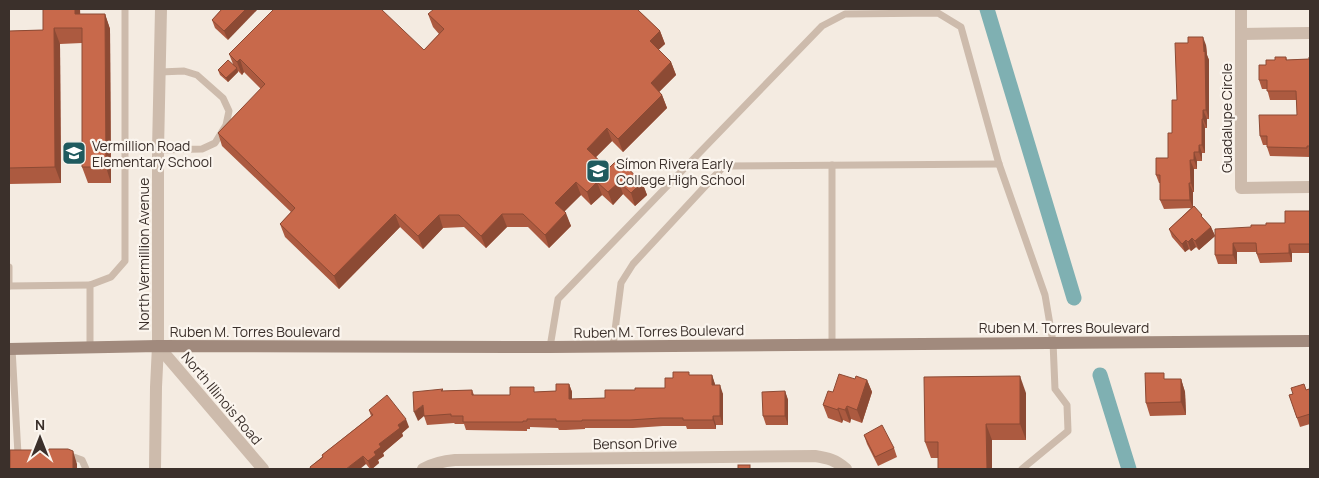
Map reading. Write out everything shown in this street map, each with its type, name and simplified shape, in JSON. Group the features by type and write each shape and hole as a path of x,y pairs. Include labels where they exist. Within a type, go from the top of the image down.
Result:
{"main road":[{"name":"Ruben M. Torres Boulevard","path":"10,349 158,346 550,347 1310,341"}],"street":[{"name":"North Vermillion Avenue","path":"155,469 158,346 158,150 162,9"},
{"name":"Guadalupe Circle","path":"1241,9 1241,188 1310,188"},
{"path":"1241,34 1310,33"},
{"name":"North Illinois Road","path":"158,346 263,469"},
{"name":"Benson Drive","path":"423,469 432,464 455,460 815,456 830,458 846,469"}],"lane":[{"path":"9,267 9,286 90,284 111,277 125,261 125,9"},
{"path":"550,347 558,299 822,26 845,14 938,13 961,27 999,164 1045,295 1053,342 1055,389 1067,405 1068,431 1022,469"},
{"path":"158,150 202,150 215,144 226,125 229,111 223,98 197,75 184,71 160,72"},
{"path":"613,346 621,283 633,264 724,166 999,164"},
{"path":"832,165 832,344"},
{"path":"90,284 90,348"},
{"path":"10,349 18,454"},
{"path":"9,455 31,454"},
{"path":"57,454 67,458 82,460 86,469"}],"building":[{"path":"43,9 75,9 75,14 105,14 106,167 82,167 82,28 54,28 55,167 9,168 9,31 43,30"},
{"path":"222,9 246,9 224,31 212,20"},
{"path":"274,9 381,9 424,50 444,29 428,14 434,9 639,9 660,31 650,41 671,62 651,83 662,95 618,139 607,128 587,149 608,169 618,159 642,182 631,193 619,182 608,192 597,182 587,192 576,182 555,203 566,213 545,235 523,214 502,214 481,236 459,215 439,215 418,236 395,214 334,276 280,224 295,208 218,133 265,84 240,59 237,62 229,54"},
{"path":"1188,37 1203,37 1205,51 1206,110 1203,110 1202,145 1199,145 1199,152 1194,152 1194,160 1190,160 1190,200 1160,200 1160,175 1156,175 1156,158 1168,158 1168,133 1172,133 1172,100 1177,100 1175,43 1188,43"},
{"path":"1275,57 1286,57 1286,60 1309,59 1310,57 1310,146 1307,146 1307,148 1267,147 1267,136 1260,136 1259,115 1297,115 1296,91 1267,91 1267,80 1259,80 1259,65 1266,65 1266,60 1275,60"},
{"path":"228,60 237,68 226,78 218,70"},
{"path":"1194,206 1211,227 1195,241 1192,238 1182,244 1169,229"},
{"path":"1285,211 1310,211 1310,244 1289,244 1289,253 1257,254 1256,243 1233,243 1233,255 1215,255 1215,229 1251,227 1251,225 1266,225 1266,223 1285,223"},
{"path":"673,372 689,372 689,375 712,375 712,385 720,385 720,416 713,416 713,420 660,418 556,421 556,419 527,419 527,421 523,422 463,422 463,416 451,416 451,414 424,416 423,405 414,412 413,392 443,389 441,391 472,390 472,395 510,395 510,387 534,387 534,392 556,391 556,384 569,384 569,399 605,398 605,390 665,388 665,378 673,378"},
{"path":"1145,373 1164,373 1164,379 1181,379 1181,402 1146,403"},
{"path":"839,374 855,379 856,376 867,380 857,410 847,406 845,410 838,408 838,410 823,405 828,391 833,392"},
{"path":"1020,376 1020,424 986,424 987,469 938,469 938,442 925,442 924,377"},
{"path":"1304,384 1306,390 1309,389 1310,392 1310,414 1297,418 1289,395 1293,394 1291,388"},
{"path":"785,391 785,416 763,416 762,392"},
{"path":"387,395 406,419 398,425 400,428 379,444 381,447 374,452 376,455 368,461 363,456 346,469 311,469 310,467 323,457 322,455 373,415 369,410"},
{"path":"882,425 894,448 875,457 864,435"},
{"path":"49,449 68,449 73,451 73,469 10,469 10,450 38,450 44,454"},
{"path":"738,465 750,465 750,469 738,469"}],"waterway":[{"path":"987,9 1074,298"},
{"path":"1100,375 1129,469"}],"place":[{"name":"Vermillion Road Elementary School","path":"74,153"},
{"name":"Símon Rivera Early College High School","path":"598,171"}]}
